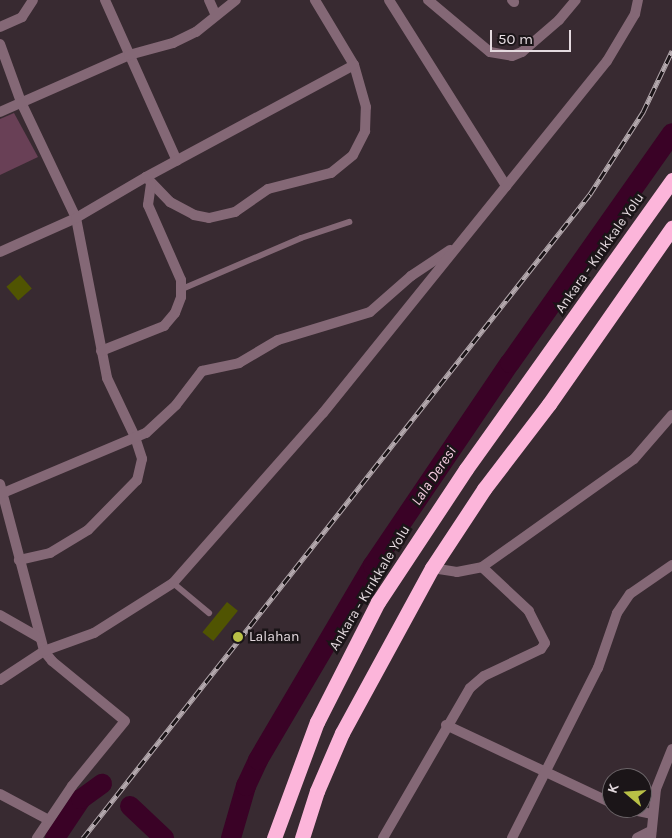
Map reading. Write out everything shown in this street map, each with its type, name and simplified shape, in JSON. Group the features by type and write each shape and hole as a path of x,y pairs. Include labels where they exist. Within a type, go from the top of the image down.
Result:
{"highway":[{"name":"Ankara - Kırıkkale Yolu","path":"274,838 317,722 378,602 461,476 672,180"},
{"path":"302,838 317,791 342,732 432,568 484,489 549,404 672,228"}],"street":[{"path":"0,27 22,17 34,0"},
{"path":"105,0 177,161"},
{"path":"209,0 216,16"},
{"path":"0,112 129,55 173,43 216,16 236,0"},
{"path":"148,180 170,202 194,215 209,218 235,212 268,189 331,173 353,155 365,132 366,107 354,65 315,0"},
{"path":"389,0 506,186"},
{"path":"428,0 490,52 512,56 522,52 559,20 576,0"},
{"path":"0,680 44,651 94,633 173,584 323,413 607,61 634,14 638,0"},
{"path":"0,44 21,102 76,218 101,350 111,390 135,438 142,465 131,488 76,539 50,553 19,560"},
{"path":"0,252 76,218 148,180 177,161 354,65"},
{"path":"101,350 164,326 179,305 182,289 148,204 148,180"},
{"path":"38,838 49,820 125,721 52,661 44,651 1,489 146,433 176,405 202,371 238,363 278,340 370,312 411,276 459,244"},
{"path":"432,568 457,572 482,568 634,459 672,415"},
{"path":"512,838 547,774 598,668 616,613 630,594 672,565"},
{"path":"383,838 446,725 477,681 541,649 544,643 529,611 482,568"},
{"path":"0,615 40,638"},
{"path":"446,725 602,799"},
{"path":"652,814 661,771 672,749"},
{"path":"0,794 49,820"},
{"path":"637,838 651,834 652,818"}],"lane":[{"path":"182,289 301,238 349,222"},
{"path":"173,584 209,613"}],"shaded area":[{"path":"14,113 38,157 0,175 0,119"}],"building":[{"path":"20,275 32,289 18,300 6,287"},
{"path":"227,602 238,611 213,641 202,632"}],"waterway":[{"name":"Lala Deresi","path":"231,838 246,786 258,760 373,565 510,363 672,133"},
{"path":"55,838 81,799 102,784"},
{"path":"130,806 164,838"}],"railway":[{"path":"83,838 590,194 643,112 672,51"}],"place":[{"name":"Lalahan","path":"238,637"}]}
